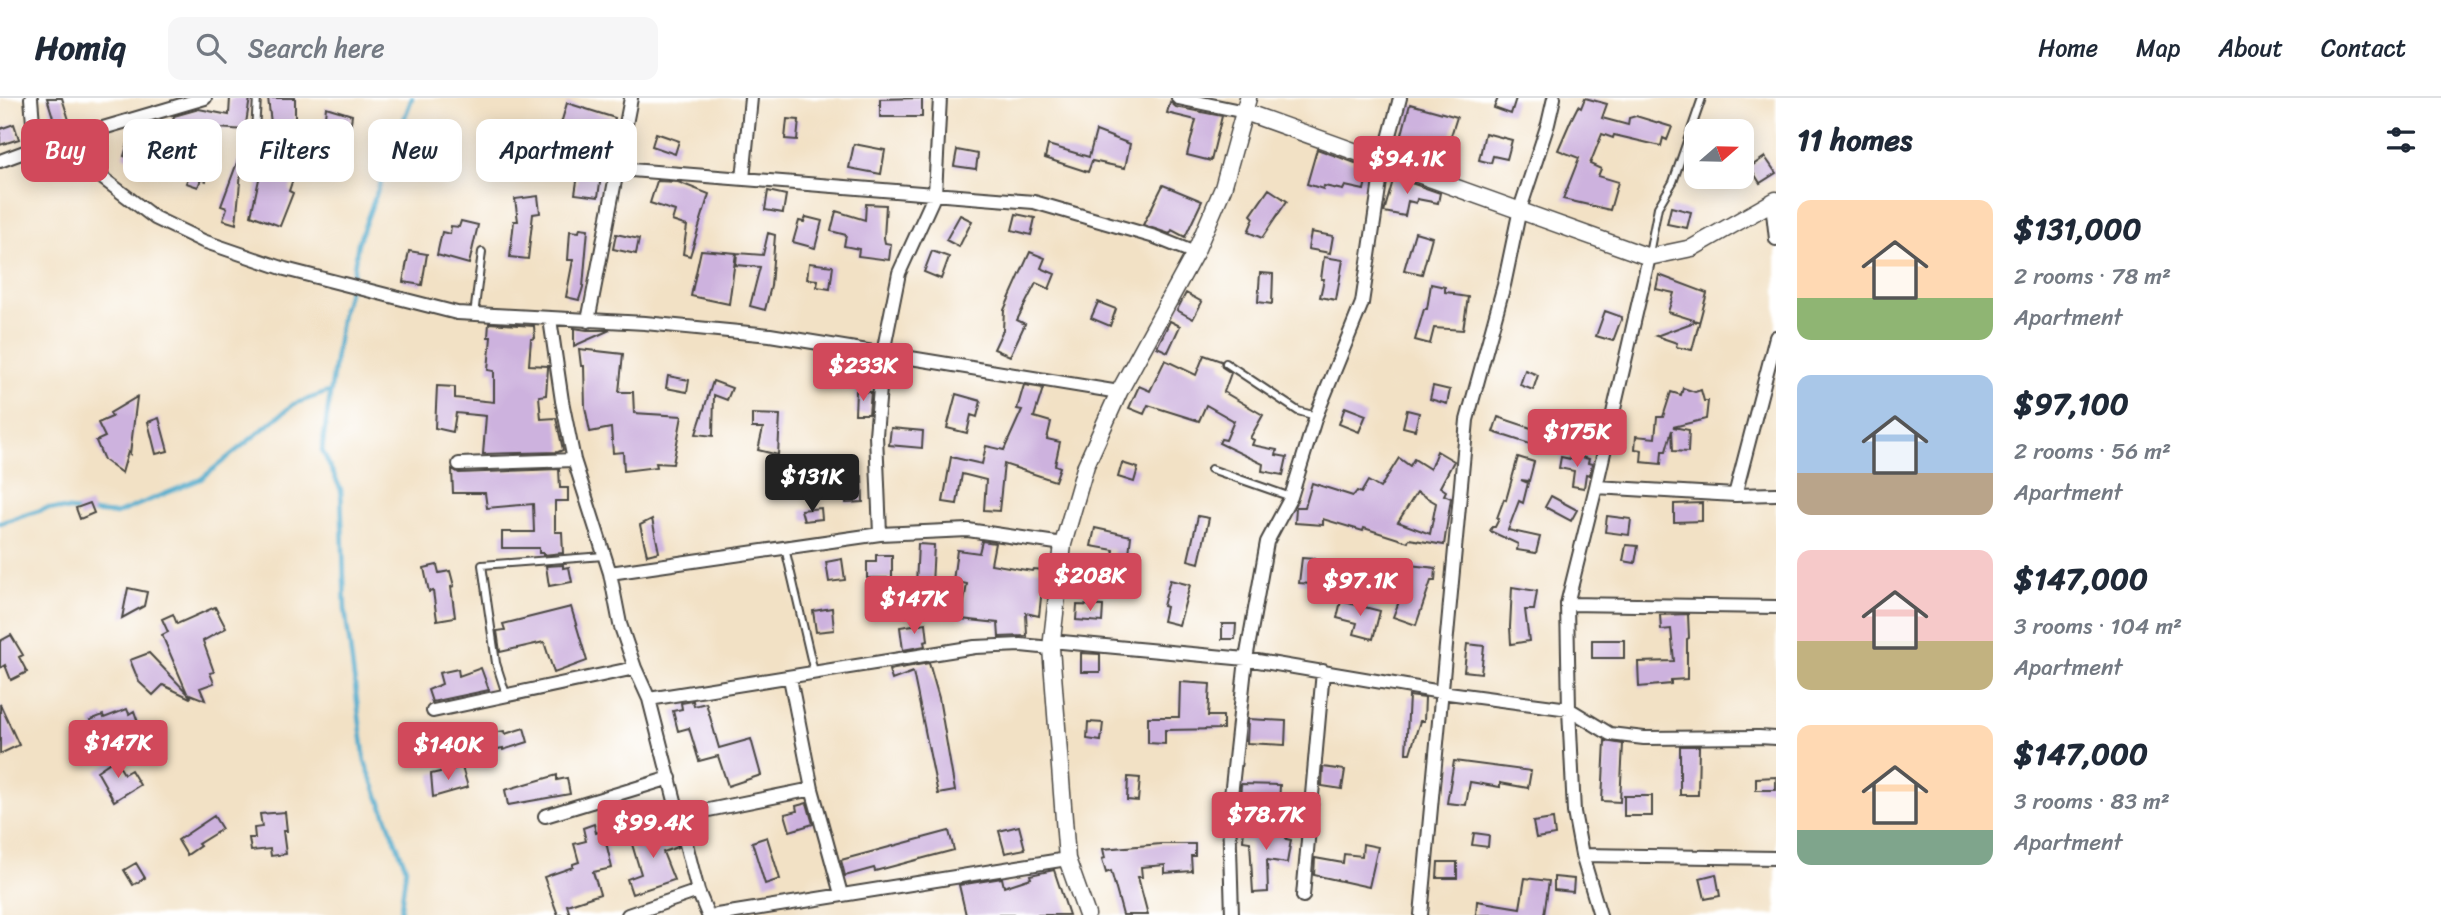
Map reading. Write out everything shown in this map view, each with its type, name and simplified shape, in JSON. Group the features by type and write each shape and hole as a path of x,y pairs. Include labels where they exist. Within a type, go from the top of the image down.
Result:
{"street":[{"path":"31,98 33,119"},
{"path":"109,126 205,98"},
{"path":"627,119 631,98"},
{"path":"743,179 751,98"},
{"path":"880,534 876,435 883,353 899,273 935,194 940,98"},
{"path":"1178,98 1246,105 1383,161 1649,257 1692,248 1774,201 1776,239"},
{"path":"1232,915 1229,814 1246,659 1267,542 1291,497 1306,455 1315,416 1362,303 1383,161 1399,98"},
{"path":"1421,915 1468,420 1504,285 1520,209 1554,98"},
{"path":"1087,915 1067,859 1051,644 1063,544 1086,465 1119,392 1195,253 1223,188 1246,105"},
{"path":"0,161 21,153"},
{"path":"637,171 1034,202 1155,237 1195,253"},
{"path":"108,182 155,218 203,241 285,269 457,313 645,323 770,335 1119,392"},
{"path":"588,321 615,182"},
{"path":"1600,915 1582,855 1574,812 1567,604 1597,487 1649,257"},
{"path":"550,319 574,460 610,573 620,624 649,699 698,891 708,915"},
{"path":"1735,495 1776,337"},
{"path":"459,464 574,460"},
{"path":"1597,487 1735,495 1776,494"},
{"path":"610,573 880,534 968,530 1063,544"},
{"path":"1567,604 1776,607"},
{"path":"649,699 975,647 1051,644 1246,659 1441,692 1569,709 1610,734 1644,738 1776,738"},
{"path":"433,711 635,668"},
{"path":"1303,896 1323,671"},
{"path":"790,678 812,789 841,894"},
{"path":"545,816 670,778"},
{"path":"679,816 812,789"},
{"path":"1582,855 1776,858"},
{"path":"717,915 1067,859"},
{"path":"628,915 698,891"}],"lane":[{"path":"256,119 257,98"},
{"path":"1649,257 1658,207 1673,182 1702,98"},
{"path":"474,315 482,252"},
{"path":"1226,363 1298,411 1315,416"},
{"path":"1211,469 1291,497"},
{"path":"785,548 814,674"},
{"path":"507,697 496,663 482,565 604,556"}],"building":[{"path":"47,98 62,98 69,119 54,119"},
{"path":"230,98 250,98 247,119 236,119 236,129 222,128 222,119 173,119 174,116 199,109 229,115"},
{"path":"268,98 295,98 295,119 270,119"},
{"path":"922,98 922,117 880,117 880,99"},
{"path":"1498,98 1516,98 1511,114 1494,108"},
{"path":"1585,98 1607,104 1602,118 1628,125 1629,118 1636,116 1672,127 1667,140 1663,138 1661,146 1602,134 1590,164 1601,169 1598,176 1618,182 1610,210 1563,199 1579,158 1558,150 1578,106 1581,108"},
{"path":"1170,102 1176,107 1222,116 1211,161 1187,155 1196,120 1167,113"},
{"path":"567,103 615,118 615,119 562,119"},
{"path":"1410,104 1457,117 1447,148 1401,138"},
{"path":"326,107 352,115 351,119 325,119"},
{"path":"787,119 799,120 797,140 785,139"},
{"path":"14,124 19,139 0,145 0,129"},
{"path":"1096,131 1130,144 1125,168 1092,161 1088,172 1045,158 1048,145 1089,157"},
{"path":"656,133 679,141 675,154 652,146"},
{"path":"1485,133 1512,140 1507,159 1493,156 1491,163 1479,160"},
{"path":"854,144 885,150 881,174 849,168"},
{"path":"1317,149 1369,168 1364,190 1345,186 1343,190 1324,186 1323,189 1307,184"},
{"path":"957,150 978,154 976,169 954,166"},
{"path":"1765,157 1776,173 1760,183 1754,173 1754,164"},
{"path":"236,165 236,182 240,182 236,224 223,220 227,208 221,206"},
{"path":"1394,177 1440,193 1438,203 1417,199 1416,203 1408,201 1405,216 1384,212"},
{"path":"657,181 678,182 709,194 690,256 683,254 687,226 672,221 675,211 650,203"},
{"path":"186,182 200,182 198,187"},
{"path":"258,182 292,182 289,191 293,193 280,226 251,215"},
{"path":"577,182 600,182 598,197 575,194"},
{"path":"1163,185 1202,201 1185,237 1172,230 1170,234 1143,225"},
{"path":"1269,189 1287,201 1262,238 1248,232 1254,218 1251,215"},
{"path":"768,191 786,195 783,213 765,210"},
{"path":"538,196 540,213 533,214 528,259 510,257 514,221 518,221 515,199"},
{"path":"866,204 886,205 884,238 885,243 891,244 889,260 858,256 859,249 844,246 846,235 831,231 836,211 865,220"},
{"path":"1671,207 1691,212 1687,228 1667,224"},
{"path":"1016,214 1035,218 1031,235 1012,230"},
{"path":"960,215 972,221 959,247 946,240"},
{"path":"806,217 822,221 815,248 793,242 799,221 804,222"},
{"path":"461,221 478,225 469,264 437,255 442,232 450,234 451,226 459,227"},
{"path":"580,228 588,229 583,287 579,300 566,297 573,260 568,260 570,231 579,232"},
{"path":"1311,232 1333,236 1330,253 1308,249"},
{"path":"1415,232 1432,237 1422,274 1404,270"},
{"path":"768,233 775,235 771,286 765,310 750,306 760,267 736,265 737,253 763,255"},
{"path":"616,234 639,239 636,254 613,249"},
{"path":"701,250 736,253 729,304 691,296"},
{"path":"409,251 427,254 422,285 403,282"},
{"path":"932,251 949,257 941,279 924,272"},
{"path":"1030,252 1045,258 1041,268 1055,274 1049,289 1036,283 1017,320 1025,324 1010,356 994,349 1003,330 1004,310"},
{"path":"1324,257 1343,260 1336,300 1320,297 1324,279 1321,279"},
{"path":"809,263 833,266 830,289 817,287 818,280 807,279"},
{"path":"1260,273 1273,274 1272,304 1258,302"},
{"path":"1659,275 1707,293 1692,350 1676,347 1677,343 1656,336 1697,321 1668,312 1674,293 1656,289"},
{"path":"1431,284 1445,287 1445,292 1468,297 1463,330 1434,328 1430,344 1415,340 1424,309 1427,309"},
{"path":"1186,293 1202,302 1193,319 1177,310"},
{"path":"1098,302 1116,309 1110,326 1091,318"},
{"path":"1605,311 1622,317 1613,341 1596,336"},
{"path":"1170,321 1180,326 1168,352 1157,347"},
{"path":"489,323 534,326 535,338 531,339 529,365 548,366 546,395 539,396 541,419 556,418 563,450 483,454 486,416 456,413 453,432 435,428 437,386 455,387 455,398 494,402 494,371 488,370 491,337 488,337"},
{"path":"574,328 587,330 610,330 574,346"},
{"path":"579,349 623,354 619,392 633,392 634,413 682,416 673,464 656,463 657,467 624,471 623,452 613,453 611,428 590,432 585,407 584,366 581,366"},
{"path":"1204,355 1221,361 1222,367 1231,373 1224,392 1263,415 1250,438 1254,440 1252,445 1277,450 1276,455 1287,457 1283,475 1262,471 1263,464 1219,443 1221,439 1226,440 1234,421 1206,405 1199,421 1148,405 1144,414 1129,408 1139,386 1150,391 1165,360 1196,375"},
{"path":"1525,370 1538,375 1533,390 1520,385"},
{"path":"668,376 689,380 687,392 666,388"},
{"path":"713,381 732,388 727,400 714,395 713,436 696,434"},
{"path":"1024,385 1043,388 1034,417 1051,422 1047,439 1060,442 1055,465 1060,467 1055,481 1004,464 999,511 984,510 986,480 962,474 957,504 943,502 951,457 982,464 986,446 1004,450 1022,410 1017,409"},
{"path":"1433,386 1450,390 1447,404 1430,399"},
{"path":"1683,388 1695,392 1701,390 1704,401 1708,401 1706,419 1673,427 1689,430 1688,452 1673,451 1672,430 1666,451 1662,451 1661,464 1641,462 1642,450 1635,449 1636,436 1655,438 1657,417 1663,417 1671,392 1681,395"},
{"path":"856,391 871,392 869,414 855,414"},
{"path":"956,394 981,401 977,417 971,415 967,433 947,428"},
{"path":"137,397 130,454 128,452 122,473 104,460 96,441 105,437 98,423 112,417 110,413"},
{"path":"1345,407 1366,415 1359,432 1339,424"},
{"path":"1407,410 1419,413 1415,430 1403,427"},
{"path":"752,414 780,415 778,455 758,450 763,428 752,428"},
{"path":"1498,417 1537,430 1533,445 1493,432"},
{"path":"159,418 168,451 156,454 148,422"},
{"path":"891,428 923,431 922,448 889,445"},
{"path":"1437,451 1454,461 1440,487 1446,491 1444,495 1451,498 1444,545 1409,539 1408,542 1323,519 1323,525 1295,523 1296,507 1305,507 1312,483 1353,496 1357,491 1361,493 1368,481 1380,488 1399,458 1410,466 1414,459 1430,469","holes":["1417,492 1436,503 1430,534 1398,522"]},
{"path":"1576,456 1589,459 1588,463 1592,464 1590,475 1586,474 1584,488 1572,486 1574,471 1559,468 1561,457 1575,460"},
{"path":"1518,457 1534,462 1529,481 1521,480 1528,483 1523,503 1519,501 1508,530 1540,537 1536,553 1517,550 1518,544 1490,531 1499,519 1497,518 1504,499 1506,500"},
{"path":"1122,463 1138,468 1134,482 1118,477"},
{"path":"452,469 459,473 559,469 560,488 568,488 568,501 555,501 555,532 562,532 563,553 543,555 539,553 539,548 502,548 502,532 534,532 533,504 487,508 485,493 453,493"},
{"path":"862,476 863,502 846,503 845,477"},
{"path":"1551,496 1577,510 1571,521 1545,507"},
{"path":"90,503 94,513 80,519 76,508"},
{"path":"1702,503 1702,521 1674,522 1674,504"},
{"path":"821,508 822,519 804,521 801,510"},
{"path":"1198,516 1209,518 1199,563 1188,560"},
{"path":"1607,516 1631,519 1629,535 1605,532"},
{"path":"652,519 659,552 647,555 640,525"},
{"path":"1095,528 1131,536 1126,579 1110,576 1114,550 1091,546"},
{"path":"982,541 995,543 991,564 1032,571 1044,570 1039,616 1026,613 1027,636 999,637 998,623 961,619 967,584 953,581 957,550 979,553"},
{"path":"918,544 934,545 932,585 916,585"},
{"path":"1626,545 1638,546 1635,563 1623,561"},
{"path":"876,555 892,555 892,578 867,578 867,562 876,562"},
{"path":"1302,558 1314,559 1311,584 1299,583"},
{"path":"842,559 845,580 829,582 826,562"},
{"path":"437,565 439,573 450,571 454,586 451,587 455,617 437,620 433,591 429,592 424,568"},
{"path":"563,565 563,568 569,567 572,582 549,586 546,566"},
{"path":"1409,565 1436,568 1435,581 1431,581 1416,625 1393,617 1407,581"},
{"path":"1170,580 1190,585 1179,625 1163,621 1166,607 1163,606"},
{"path":"1512,587 1537,591 1534,610 1525,610 1529,641 1511,644 1510,627"},
{"path":"128,588 147,592 144,606 122,618"},
{"path":"1341,601 1380,611 1373,639 1354,634 1357,623 1337,618"},
{"path":"1077,605 1103,606 1102,622 1076,620"},
{"path":"215,607 226,628 203,641 214,672 210,673 214,683 200,688 205,700 187,693 162,635 168,632 162,619 173,614 177,624"},
{"path":"571,607 587,661 554,673 544,642 500,652 497,631 505,630 503,624"},
{"path":"832,608 834,630 816,632 813,611"},
{"path":"1688,614 1687,679 1671,680 1671,684 1639,687 1638,662 1674,661 1671,629 1661,630 1660,615"},
{"path":"926,623 928,641 924,642 925,646 903,650 900,627"},
{"path":"1222,624 1236,624 1235,639 1222,639"},
{"path":"11,635 23,655 19,657 27,672 11,680 5,665 0,668 0,641"},
{"path":"1592,640 1624,640 1624,658 1592,658"},
{"path":"1467,644 1484,646 1481,673 1464,671"},
{"path":"149,653 190,698 163,685 153,695 139,682 130,660"},
{"path":"1081,653 1100,654 1100,672 1081,672"},
{"path":"929,663 939,698 955,791 938,794 913,672 892,680 889,670"},
{"path":"481,668 489,690 432,702 428,690 442,684 439,673 458,669 459,676"},
{"path":"1180,682 1210,684 1208,716 1223,716 1223,729 1165,730 1165,744 1148,743 1148,717 1179,717"},
{"path":"1409,696 1425,698 1424,721 1420,721 1410,753 1406,753"},
{"path":"693,701 694,706 706,703 719,748 751,739 761,775 728,786 718,756 699,761 689,728 678,731 673,711 682,709 681,703"},
{"path":"0,704 19,745 0,754"},
{"path":"127,709 129,714 134,711 140,728 99,744 90,720"},
{"path":"1248,719 1286,721 1285,745 1247,743"},
{"path":"1088,722 1103,723 1101,741 1087,739"},
{"path":"524,728 528,742 503,750 461,756 458,738 504,731 505,734"},
{"path":"1605,741 1623,744 1620,802 1602,801"},
{"path":"1680,746 1699,746 1698,795 1680,795"},
{"path":"115,759 124,774 131,770 140,785 114,801 97,771"},
{"path":"1454,761 1531,771 1528,788 1470,782 1466,805 1447,803"},
{"path":"462,767 468,787 433,797 431,774"},
{"path":"1323,767 1345,770 1342,789 1322,786"},
{"path":"557,775 557,780 567,778 570,794 508,805 505,790"},
{"path":"1128,777 1140,778 1138,801 1127,800"},
{"path":"1776,777 1776,790 1756,790 1756,778"},
{"path":"1241,784 1280,785 1279,804 1240,802"},
{"path":"1624,796 1652,796 1652,816 1624,816"},
{"path":"807,803 813,824 790,831 785,814 797,811 796,806"},
{"path":"285,812 287,831 283,831 286,854 271,856 270,849 251,851 249,838 255,838 254,828 262,827 260,814"},
{"path":"214,816 222,829 198,844 200,846 187,855 178,840"},
{"path":"1553,819 1555,835 1536,838 1533,822"},
{"path":"594,824 596,833 608,829 612,841 606,842 612,868 593,872 600,894 567,905 570,915 558,915 544,877 573,867 573,864 579,862 574,844 586,841 583,828"},
{"path":"669,825 678,847 663,852 674,880 632,894 627,879 641,874 631,841 655,834 654,830"},
{"path":"1274,825 1288,828 1286,839 1291,840 1287,863 1267,860 1268,892 1253,893 1250,842 1243,841 1244,827 1273,829"},
{"path":"1019,826 1025,849 1005,853 999,831"},
{"path":"949,831 954,850 845,876 841,860"},
{"path":"1474,833 1489,835 1488,847 1472,845"},
{"path":"767,837 780,879 765,884 752,842"},
{"path":"1195,844 1195,856 1191,856 1192,871 1165,873 1165,865 1141,867 1142,877 1138,877 1148,915 1123,915 1111,871 1106,873 1102,859 1105,858 1103,849"},
{"path":"1363,844 1378,847 1369,887 1314,875 1315,858 1343,863 1344,854 1362,856"},
{"path":"1438,862 1457,862 1457,878 1437,878"},
{"path":"136,863 145,878 133,885 124,870"},
{"path":"1054,870 1069,915 966,915 959,885 1002,878 1004,887 1031,878 1030,875"},
{"path":"1716,874 1720,896 1705,899 1700,878"},
{"path":"1554,877 1574,879 1573,892 1554,890"},
{"path":"1525,878 1549,881 1544,915 1476,915 1477,901 1520,908"}],"waterway":[{"path":"400,915 406,868 365,762 345,609 341,490 322,450 342,313 352,280 358,243 412,98"},
{"path":"89,512 116,514 201,479 294,404 331,391"},
{"path":"0,523 48,508 81,511"}]}
